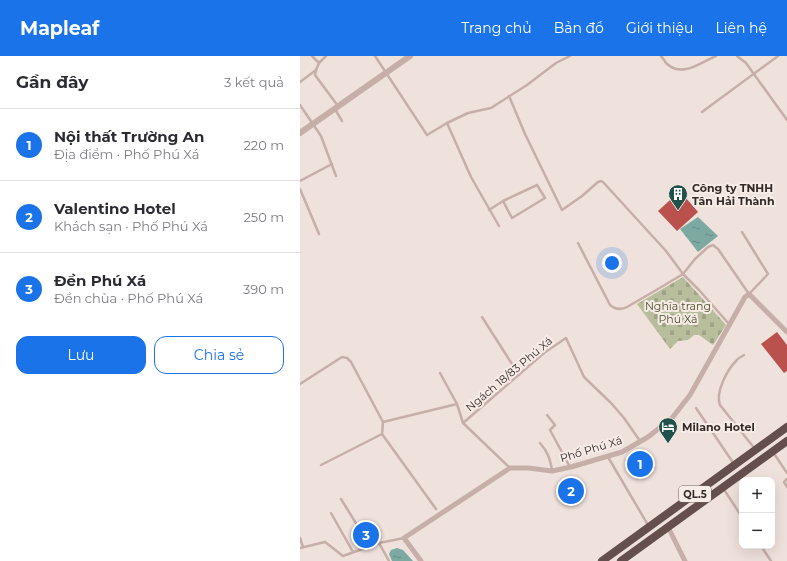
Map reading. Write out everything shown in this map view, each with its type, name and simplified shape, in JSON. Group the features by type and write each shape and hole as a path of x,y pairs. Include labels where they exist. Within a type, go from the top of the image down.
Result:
{"highway":[{"name":"QL.5","path":"602,561 787,427"},
{"name":"QL.5","path":"621,561 787,441"}],"street":[{"path":"300,133 410,56"},
{"path":"749,294 787,332"},
{"name":"Phố Phú Xá","path":"510,468 528,468 552,471 571,467 622,452 648,437 672,418 690,395 745,297 749,294"},
{"path":"421,561 404,538 510,468"},
{"path":"668,527 685,561"}],"lane":[{"path":"312,56 319,63"},
{"path":"326,56 319,63 315,75 336,108 342,121"},
{"path":"375,56 387,72 427,135 468,113 491,108 556,63 570,56"},
{"path":"661,56 667,64 673,68 688,69 716,56"},
{"path":"737,56 746,63 787,120"},
{"path":"702,112 778,56"},
{"path":"300,82 316,70"},
{"path":"509,96 525,134 562,210 582,196 598,182 603,182 666,251 682,274 699,290 729,325"},
{"path":"300,105 321,136 336,176"},
{"path":"447,123 471,177 499,226"},
{"path":"300,181 332,164"},
{"path":"489,210 504,201 537,185 546,198 512,218 504,201"},
{"path":"300,189 301,197 319,234"},
{"path":"578,244 610,305 614,308 623,309 682,274 695,258 708,247 713,245 718,249 749,294 768,274 742,232"},
{"path":"482,317 519,375"},
{"name":"Ngách 18/83 Phú Xá","path":"463,423 544,353 566,338 584,377 611,403 641,441"},
{"path":"744,355 735,361 725,378 718,395 718,401 755,450"},
{"path":"300,384 342,357 347,358 351,362 384,422 382,434 436,509"},
{"path":"440,373 457,404 463,423 510,468"},
{"path":"384,422 457,404"},
{"path":"696,408 735,464"},
{"path":"547,415 555,426 550,430 571,467"},
{"path":"321,465 382,434"},
{"path":"540,443 545,449 550,460 552,471"},
{"path":"773,452 787,473"},
{"path":"607,456 649,527"},
{"path":"787,479 784,482 787,487"},
{"path":"723,488 739,513"},
{"path":"340,499 370,546"},
{"path":"331,513 353,552"},
{"path":"300,538 302,548 325,542 343,556 379,543 404,538"},
{"path":"379,543 389,561"},
{"path":"763,549 771,561"}],"green space":[{"name":"Nghĩa trang Phú Xá","path":"683,277 726,325 713,345 699,335 694,335 688,340 678,341 670,349 637,304"}],"water":[{"path":"698,217 718,236 698,252 680,229"},
{"path":"397,548 403,550 413,561 392,561 389,554 391,550"}],"building":[{"name":"Công ty TNHH Tân Hải Thành","path":"680,191 698,212 677,231 658,211"},
{"path":"777,332 787,345 787,371 784,373 761,344"},
{"path":"643,449 655,468 638,479 625,460"}],"place":[{"name":"Công ty TNHH Tân Hải Thành","path":"678,211"},
{"name":"Milano Hotel","path":"668,444"},
{"name":"Nội thất Trường An","path":"640,464"},
{"name":"Valentino Hotel","path":"571,491"},
{"name":"Đền Phú Xá","path":"366,535"}]}
